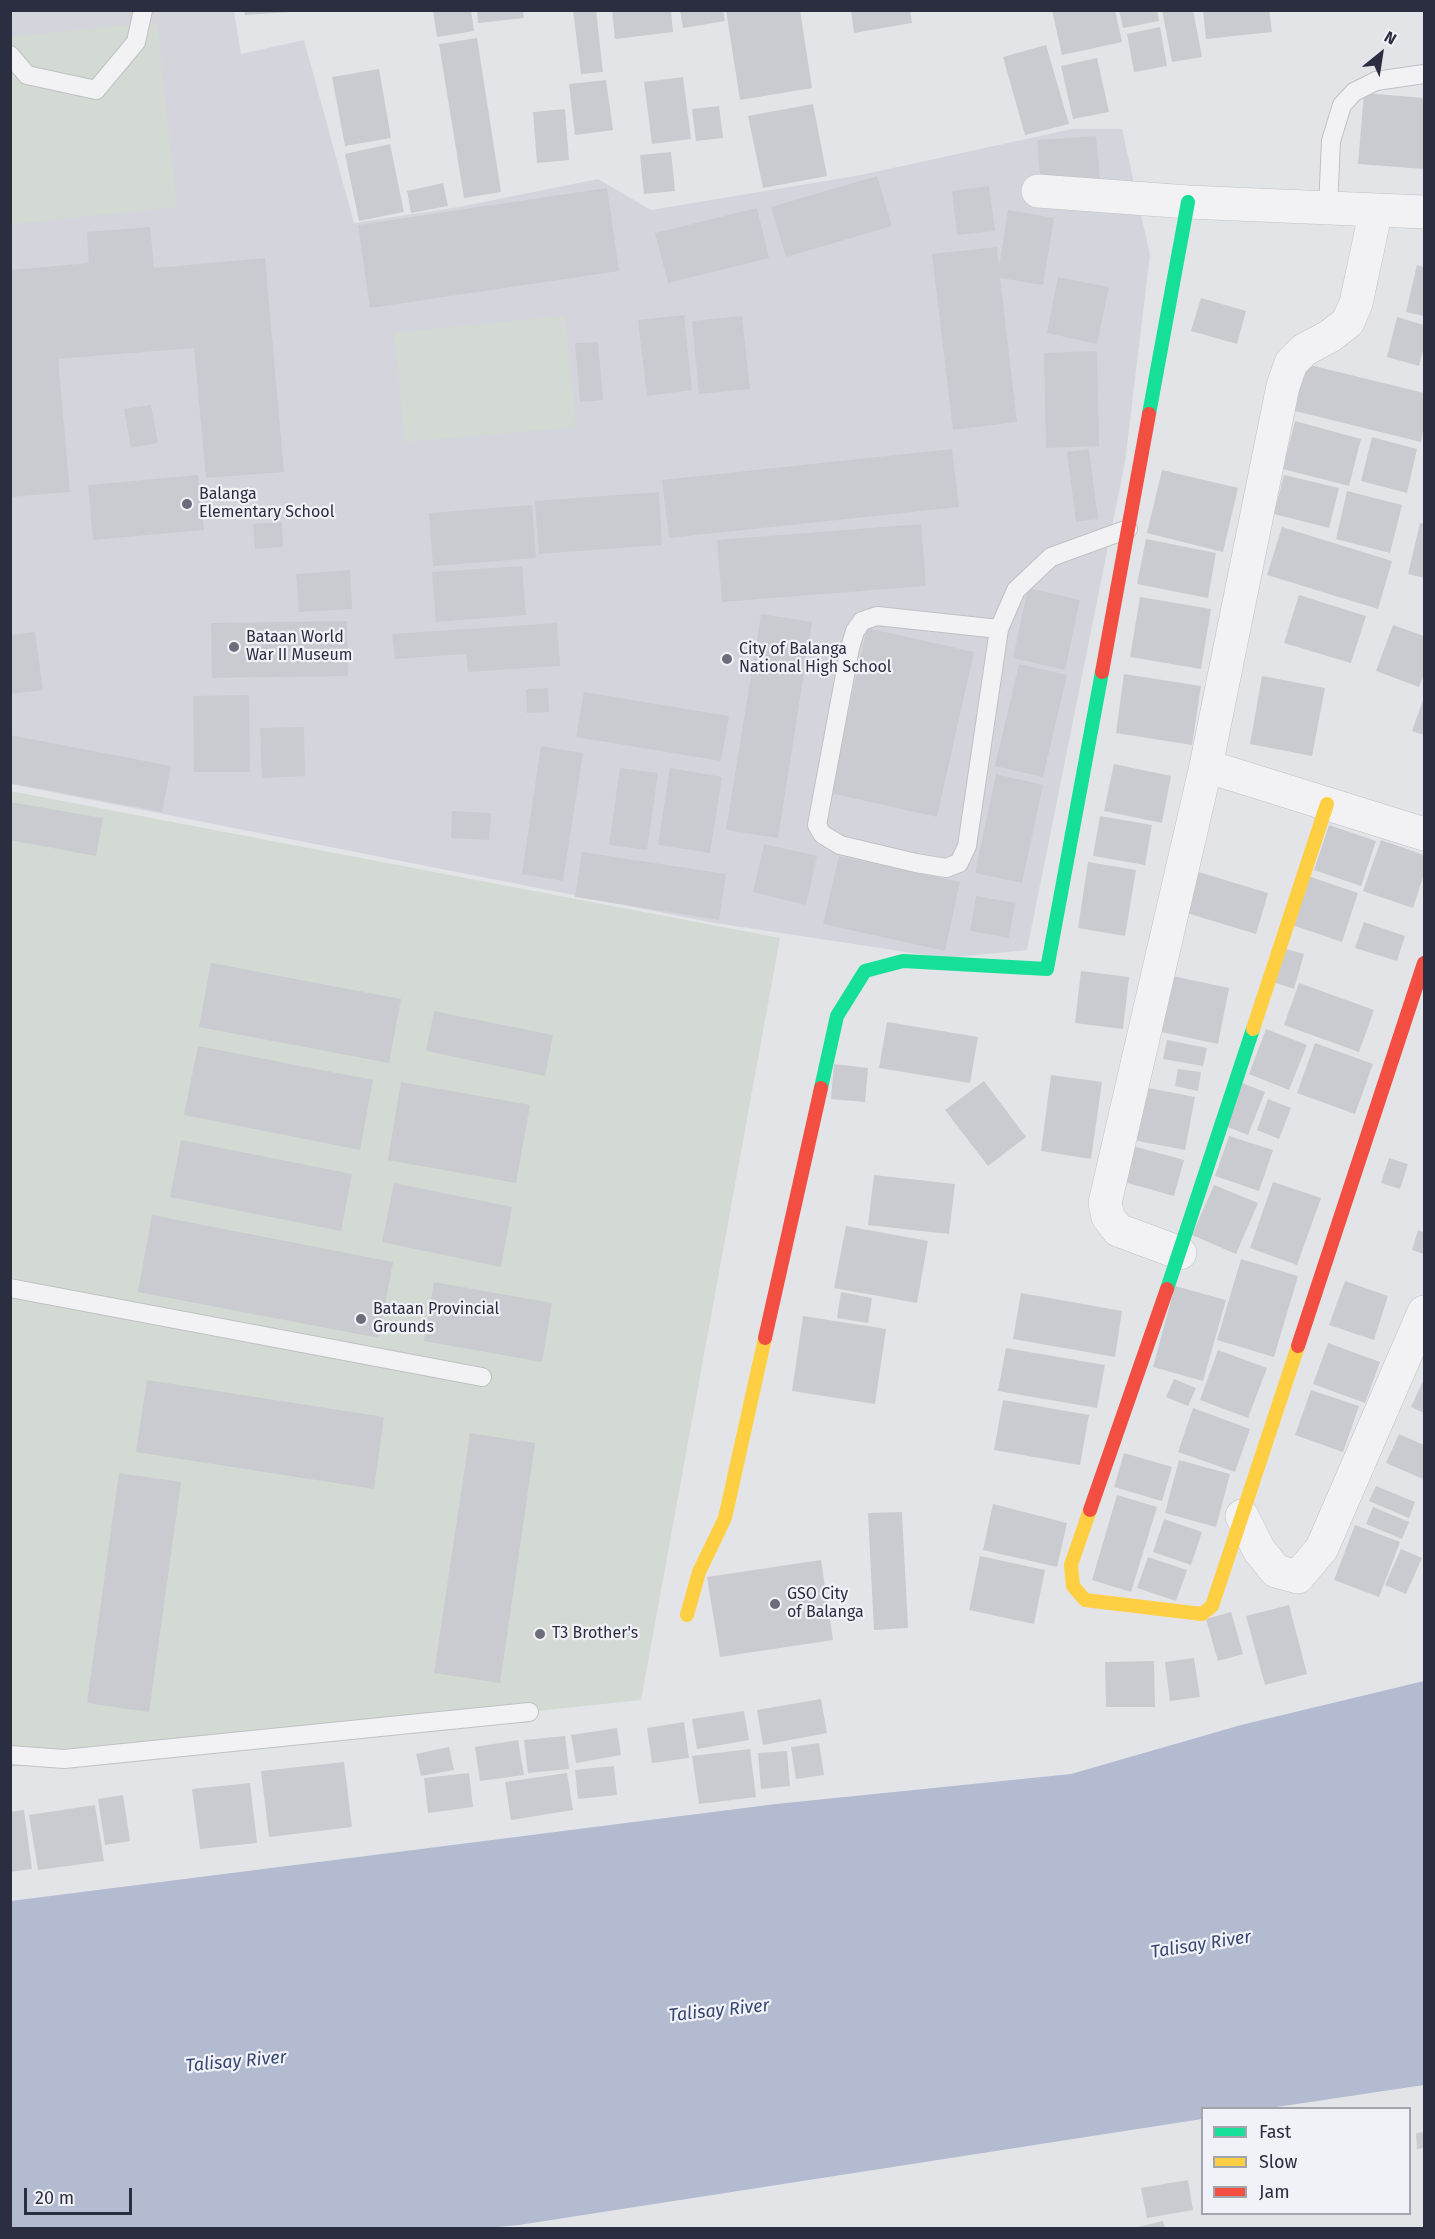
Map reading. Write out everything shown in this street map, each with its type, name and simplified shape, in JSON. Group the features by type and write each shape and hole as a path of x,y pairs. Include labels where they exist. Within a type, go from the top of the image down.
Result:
{"street":[{"path":"1038,191 1188,202 1425,212"},
{"path":"687,1615 699,1572 725,1518 837,1016 865,971 903,961 1047,969 1188,202"},
{"path":"1180,1253 1118,1230 1108,1216 1105,1203 1206,766 1282,386 1291,363 1304,350 1330,336 1348,322 1356,303 1376,210"},
{"path":"1206,766 1425,834"},
{"path":"1327,804 1180,1253 1071,1565 1073,1586 1085,1600 1202,1614 1212,1606 1423,978"},
{"path":"1242,1516 1259,1550 1276,1571 1298,1577 1322,1548 1425,1312"}],"lane":[{"path":"10,55 27,75 96,90 136,42 143,10"},
{"path":"1328,208 1331,141 1342,105 1354,92 1376,81 1425,74"},
{"path":"999,629 878,616 862,621 855,631 850,648 817,825 822,834 840,845 916,863 946,868 959,863 967,846 999,629 1016,590 1051,557 1128,529"},
{"path":"10,1288 482,1377"},
{"path":"10,1755 64,1759 528,1712"}],"shaded area":[{"name":"City of Balanga National High School","path":"10,11 234,11 241,54 304,40 354,223 459,207 598,179 651,210 861,175 1072,129 1122,129 1150,255 1125,462 1027,950 946,958 715,923 11,784"},
{"path":"157,22 177,207 12,224 10,207 10,37"},
{"path":"565,316 576,427 405,442 394,333"},
{"name":"Bataan Provincial Grounds","path":"10,791 780,938 641,1700 11,1767"}],"water":[{"name":"Talisay River","path":"1424,1681 1424,2085 1277,2107 1201,2107 1201,2119 519,2225 485,2228 11,2228 11,1901 776,1804 1071,1774 1241,1725"}],"building":[{"path":"244,10 291,10 291,12 245,15"},
{"path":"433,10 471,10 474,31 437,37"},
{"path":"477,10 523,10 524,18 478,23"},
{"path":"573,10 596,10 603,72 581,74"},
{"path":"612,10 671,10 673,32 615,39"},
{"path":"680,10 723,10 725,21 683,28"},
{"path":"726,10 800,10 812,88 740,100"},
{"path":"851,10 910,10 912,23 854,33"},
{"path":"1052,10 1115,10 1122,42 1062,55"},
{"path":"1119,10 1157,10 1159,21 1123,28"},
{"path":"1162,10 1193,10 1202,57 1172,62"},
{"path":"1203,10 1269,10 1272,32 1206,39"},
{"path":"1160,27 1167,66 1134,72 1127,34"},
{"path":"477,38 501,192 464,198 439,44"},
{"path":"1046,45 1069,124 1025,135 1003,57"},
{"path":"1097,58 1109,112 1073,119 1061,66"},
{"path":"379,69 391,138 345,146 332,77"},
{"path":"683,77 691,139 652,144 644,82"},
{"path":"606,80 613,130 575,135 569,84"},
{"path":"1364,93 1424,98 1424,169 1358,164"},
{"path":"813,104 827,176 763,188 748,116"},
{"path":"719,106 723,138 696,141 692,109"},
{"path":"565,109 569,160 537,163 533,112"},
{"path":"1096,136 1100,180 1041,186 1037,140"},
{"path":"390,144 404,212 359,221 345,154"},
{"path":"671,152 675,191 644,194 640,155"},
{"path":"877,176 892,226 786,257 771,207"},
{"path":"443,183 448,206 411,213 407,191"},
{"path":"989,186 995,231 957,235 952,191"},
{"path":"607,188 619,271 370,308 358,225"},
{"path":"757,208 769,258 668,283 655,233"},
{"path":"1008,210 1054,218 1043,285 1000,278 1017,422 953,430 932,254 997,247 999,267"},
{"path":"150,227 154,268 265,258 284,472 206,478 194,348 58,359 70,492 10,497 10,270 89,263 87,232"},
{"path":"1417,265 1424,267 1424,316 1406,312"},
{"path":"1058,277 1109,287 1097,344 1047,333"},
{"path":"1201,298 1246,311 1237,344 1191,331"},
{"path":"684,315 692,390 647,396 638,320"},
{"path":"742,316 750,389 699,394 692,321"},
{"path":"1397,317 1424,325 1424,347 1419,366 1387,357"},
{"path":"598,342 603,400 580,402 575,343"},
{"path":"1097,351 1099,446 1046,448 1044,353"},
{"path":"1302,363 1424,393 1424,426 1421,442 1291,410"},
{"path":"151,405 158,443 131,448 124,409"},
{"path":"1295,421 1361,439 1349,486 1283,469"},
{"path":"1372,437 1417,449 1407,493 1361,481"},
{"path":"952,449 959,507 669,538 662,480"},
{"path":"1089,449 1098,519 1076,522 1067,452"},
{"path":"1162,470 1238,488 1223,552 1147,533"},
{"path":"198,475 204,530 93,540 88,485"},
{"path":"1284,475 1339,488 1329,528 1274,514"},
{"path":"1347,491 1402,505 1390,553 1336,539"},
{"path":"659,492 662,545 539,554 535,501"},
{"path":"532,505 536,558 433,566 429,513"},
{"path":"282,522 283,547 255,549 253,524"},
{"path":"1420,523 1424,524 1424,578 1408,574"},
{"path":"921,524 926,586 722,602 717,540"},
{"path":"1282,527 1392,561 1378,609 1267,575"},
{"path":"1146,539 1216,553 1208,598 1137,584"},
{"path":"522,566 526,615 436,622 432,572"},
{"path":"350,570 352,609 299,612 296,574"},
{"path":"1028,588 1080,600 1065,670 1013,658"},
{"path":"1299,595 1366,616 1351,663 1284,643"},
{"path":"1140,597 1211,609 1201,669 1130,657"},
{"path":"761,614 812,622 778,838 726,830"},
{"path":"347,621 348,676 212,678 211,623"},
{"path":"557,623 560,666 468,672 466,654 395,659 392,634"},
{"path":"1393,625 1424,636 1424,674 1419,687 1376,671"},
{"path":"867,628 974,652 937,817 830,793"},
{"path":"35,632 43,690 10,694 10,635"},
{"path":"1019,664 1067,675 1043,777 995,766"},
{"path":"1124,674 1201,686 1192,745 1116,733"},
{"path":"1262,676 1325,688 1312,756 1250,744"},
{"path":"548,688 549,712 527,713 526,689"},
{"path":"584,692 729,716 721,761 576,737"},
{"path":"249,695 250,772 194,772 193,696"},
{"path":"1424,697 1424,735 1412,731"},
{"path":"304,727 305,776 262,778 260,728"},
{"path":"10,735 171,766 162,812 10,783"},
{"path":"541,746 583,753 563,881 522,874"},
{"path":"1114,764 1171,776 1162,823 1104,811"},
{"path":"620,768 658,773 647,850 609,845"},
{"path":"670,768 722,777 710,853 658,845"},
{"path":"996,774 1043,785 1022,883 975,873"},
{"path":"10,802 103,818 96,856 10,840"},
{"path":"452,811 491,813 489,840 451,838"},
{"path":"1100,816 1152,825 1145,865 1093,856"},
{"path":"1329,825 1376,841 1361,886 1314,870"},
{"path":"1381,840 1424,855 1424,874 1413,908 1363,891"},
{"path":"764,844 817,856 806,905 753,892"},
{"path":"582,852 726,874 719,920 575,897"},
{"path":"839,856 960,882 945,951 823,924"},
{"path":"1088,862 1136,870 1125,936 1078,928"},
{"path":"1192,870 1268,893 1256,934 1180,911"},
{"path":"1308,876 1358,893 1342,942 1292,925"},
{"path":"976,896 1015,903 1009,938 970,931"},
{"path":"1364,922 1405,936 1397,961 1355,948"},
{"path":"1282,948 1304,954 1294,989 1273,982"},
{"path":"211,963 401,999 389,1063 199,1027"},
{"path":"1081,971 1129,977 1123,1029 1075,1023"},
{"path":"1168,975 1229,988 1218,1044 1157,1031"},
{"path":"1299,983 1374,1010 1359,1052 1284,1025"},
{"path":"434,1011 553,1035 545,1076 426,1051"},
{"path":"887,1022 978,1037 970,1083 879,1068"},
{"path":"1266,1029 1307,1045 1289,1090 1249,1074"},
{"path":"1167,1040 1207,1048 1203,1066 1163,1059"},
{"path":"1315,1043 1373,1064 1355,1114 1297,1093"},
{"path":"198,1046 373,1080 360,1150 184,1115"},
{"path":"834,1064 868,1068 865,1102 831,1099"},
{"path":"1178,1069 1201,1072 1198,1091 1175,1086"},
{"path":"1051,1075 1102,1082 1091,1159 1041,1151"},
{"path":"984,1081 1026,1137 988,1166 945,1110"},
{"path":"401,1082 530,1105 516,1183 388,1160"},
{"path":"1242,1083 1265,1092 1248,1135 1225,1126"},
{"path":"1143,1087 1195,1097 1185,1150 1133,1140"},
{"path":"1268,1099 1291,1108 1279,1139 1257,1130"},
{"path":"1229,1136 1273,1150 1259,1191 1215,1176"},
{"path":"181,1140 352,1174 341,1231 170,1197"},
{"path":"1133,1146 1184,1160 1174,1196 1124,1182"},
{"path":"1389,1158 1408,1164 1400,1189 1381,1183"},
{"path":"874,1175 955,1184 949,1234 868,1225"},
{"path":"1273,1182 1321,1198 1297,1265 1250,1248"},
{"path":"394,1183 512,1207 501,1267 382,1242"},
{"path":"1214,1185 1258,1203 1236,1254 1192,1235"},
{"path":"152,1215 393,1262 379,1338 138,1292"},
{"path":"846,1226 928,1241 917,1303 834,1288"},
{"path":"1418,1230 1424,1232 1424,1254 1412,1250"},
{"path":"1241,1259 1298,1276 1274,1357 1217,1340"},
{"path":"1345,1281 1388,1296 1374,1340 1329,1325"},
{"path":"434,1282 552,1303 542,1362 424,1341"},
{"path":"1175,1286 1226,1300 1203,1381 1153,1367"},
{"path":"841,1292 872,1298 868,1323 837,1318"},
{"path":"1021,1293 1122,1311 1115,1357 1013,1339"},
{"path":"803,1316 886,1329 875,1404 792,1391"},
{"path":"1328,1343 1380,1362 1365,1403 1313,1384"},
{"path":"1006,1348 1105,1365 1097,1408 998,1391"},
{"path":"1218,1350 1267,1368 1248,1418 1200,1400"},
{"path":"1174,1379 1196,1388 1188,1406 1166,1397"},
{"path":"1424,1379 1424,1413 1411,1407"},
{"path":"147,1380 384,1417 374,1489 136,1452"},
{"path":"1311,1390 1359,1406 1343,1452 1295,1435"},
{"path":"1003,1400 1089,1415 1080,1465 994,1450"},
{"path":"1193,1408 1250,1429 1235,1472 1178,1452"},
{"path":"470,1433 535,1443 500,1683 434,1673"},
{"path":"1399,1434 1424,1445 1423,1479 1386,1463"},
{"path":"1124,1453 1172,1467 1162,1501 1114,1487"},
{"path":"1179,1460 1230,1474 1216,1527 1165,1513"},
{"path":"119,1473 181,1482 149,1712 87,1703"},
{"path":"1376,1486 1415,1502 1409,1518 1369,1501"},
{"path":"1117,1495 1157,1507 1131,1592 1092,1580"},
{"path":"993,1504 1067,1523 1057,1567 983,1550"},
{"path":"1373,1507 1409,1522 1402,1539 1366,1524"},
{"path":"902,1512 908,1628 874,1630 868,1513"},
{"path":"1164,1519 1202,1532 1191,1565 1153,1552"},
{"path":"1355,1525 1400,1542 1379,1597 1334,1580"},
{"path":"1401,1549 1422,1558 1406,1594 1385,1585"},
{"path":"980,1556 1045,1570 1034,1624 969,1610"},
{"path":"1148,1557 1187,1570 1176,1601 1137,1588"},
{"path":"821,1560 833,1640 720,1657 707,1577"},
{"path":"1289,1605 1307,1674 1265,1685 1246,1616"},
{"path":"1231,1612 1243,1654 1218,1661 1206,1619"},
{"path":"1194,1658 1200,1697 1170,1701 1165,1662"},
{"path":"1154,1661 1155,1707 1106,1707 1105,1662"},
{"path":"821,1699 827,1733 763,1745 757,1710"},
{"path":"744,1711 749,1740 697,1749 692,1719"},
{"path":"684,1722 689,1758 652,1763 647,1728"},
{"path":"617,1728 621,1755 576,1763 571,1735"},
{"path":"565,1736 569,1769 528,1773 524,1740"},
{"path":"518,1740 524,1775 480,1781 475,1747"},
{"path":"819,1743 824,1775 796,1779 791,1747"},
{"path":"449,1747 454,1770 421,1776 416,1754"},
{"path":"750,1749 756,1797 699,1804 692,1756"},
{"path":"787,1751 790,1786 761,1789 758,1753"},
{"path":"344,1762 352,1827 269,1837 261,1771"},
{"path":"614,1766 617,1795 578,1799 575,1770"},
{"path":"469,1773 473,1807 428,1813 424,1778"},
{"path":"567,1773 573,1810 511,1820 505,1782"},
{"path":"250,1783 257,1843 200,1849 192,1789"},
{"path":"123,1795 130,1841 105,1845 98,1799"},
{"path":"95,1805 104,1861 38,1870 29,1815"},
{"path":"24,1810 32,1869 10,1872 10,1812"},
{"path":"1424,2132 1424,2148 1417,2149 1416,2133"},
{"path":"1188,2180 1193,2210 1147,2218 1141,2188"},
{"path":"1163,2221 1165,2228 1134,2228"}],"traffic: fast":[{"path":"1149,414 1188,202"},
{"path":"821,1088 837,1016 865,971 903,961 1047,969 1102,672"},
{"path":"1167,1289 1253,1029"}],"traffic: slow":[{"path":"1253,1029 1327,804"},
{"path":"687,1615 699,1572 725,1518 765,1338"},
{"path":"1090,1510 1071,1565 1073,1586 1085,1600 1202,1614 1212,1606 1298,1346"}],"traffic: jam":[{"path":"1102,672 1149,414"},
{"path":"1298,1346 1424,963"},
{"path":"765,1338 821,1088"},
{"path":"1090,1510 1167,1289"}],"place":[{"name":"Balanga Elementary School","path":"187,504"},
{"name":"Bataan World War II Museum","path":"234,647"},
{"name":"City of Balanga National High School","path":"727,659"},
{"name":"Bataan Provincial Grounds","path":"361,1319"},
{"name":"GSO City of Balanga","path":"775,1604"},
{"name":"T3 Brother's","path":"540,1634"}]}
